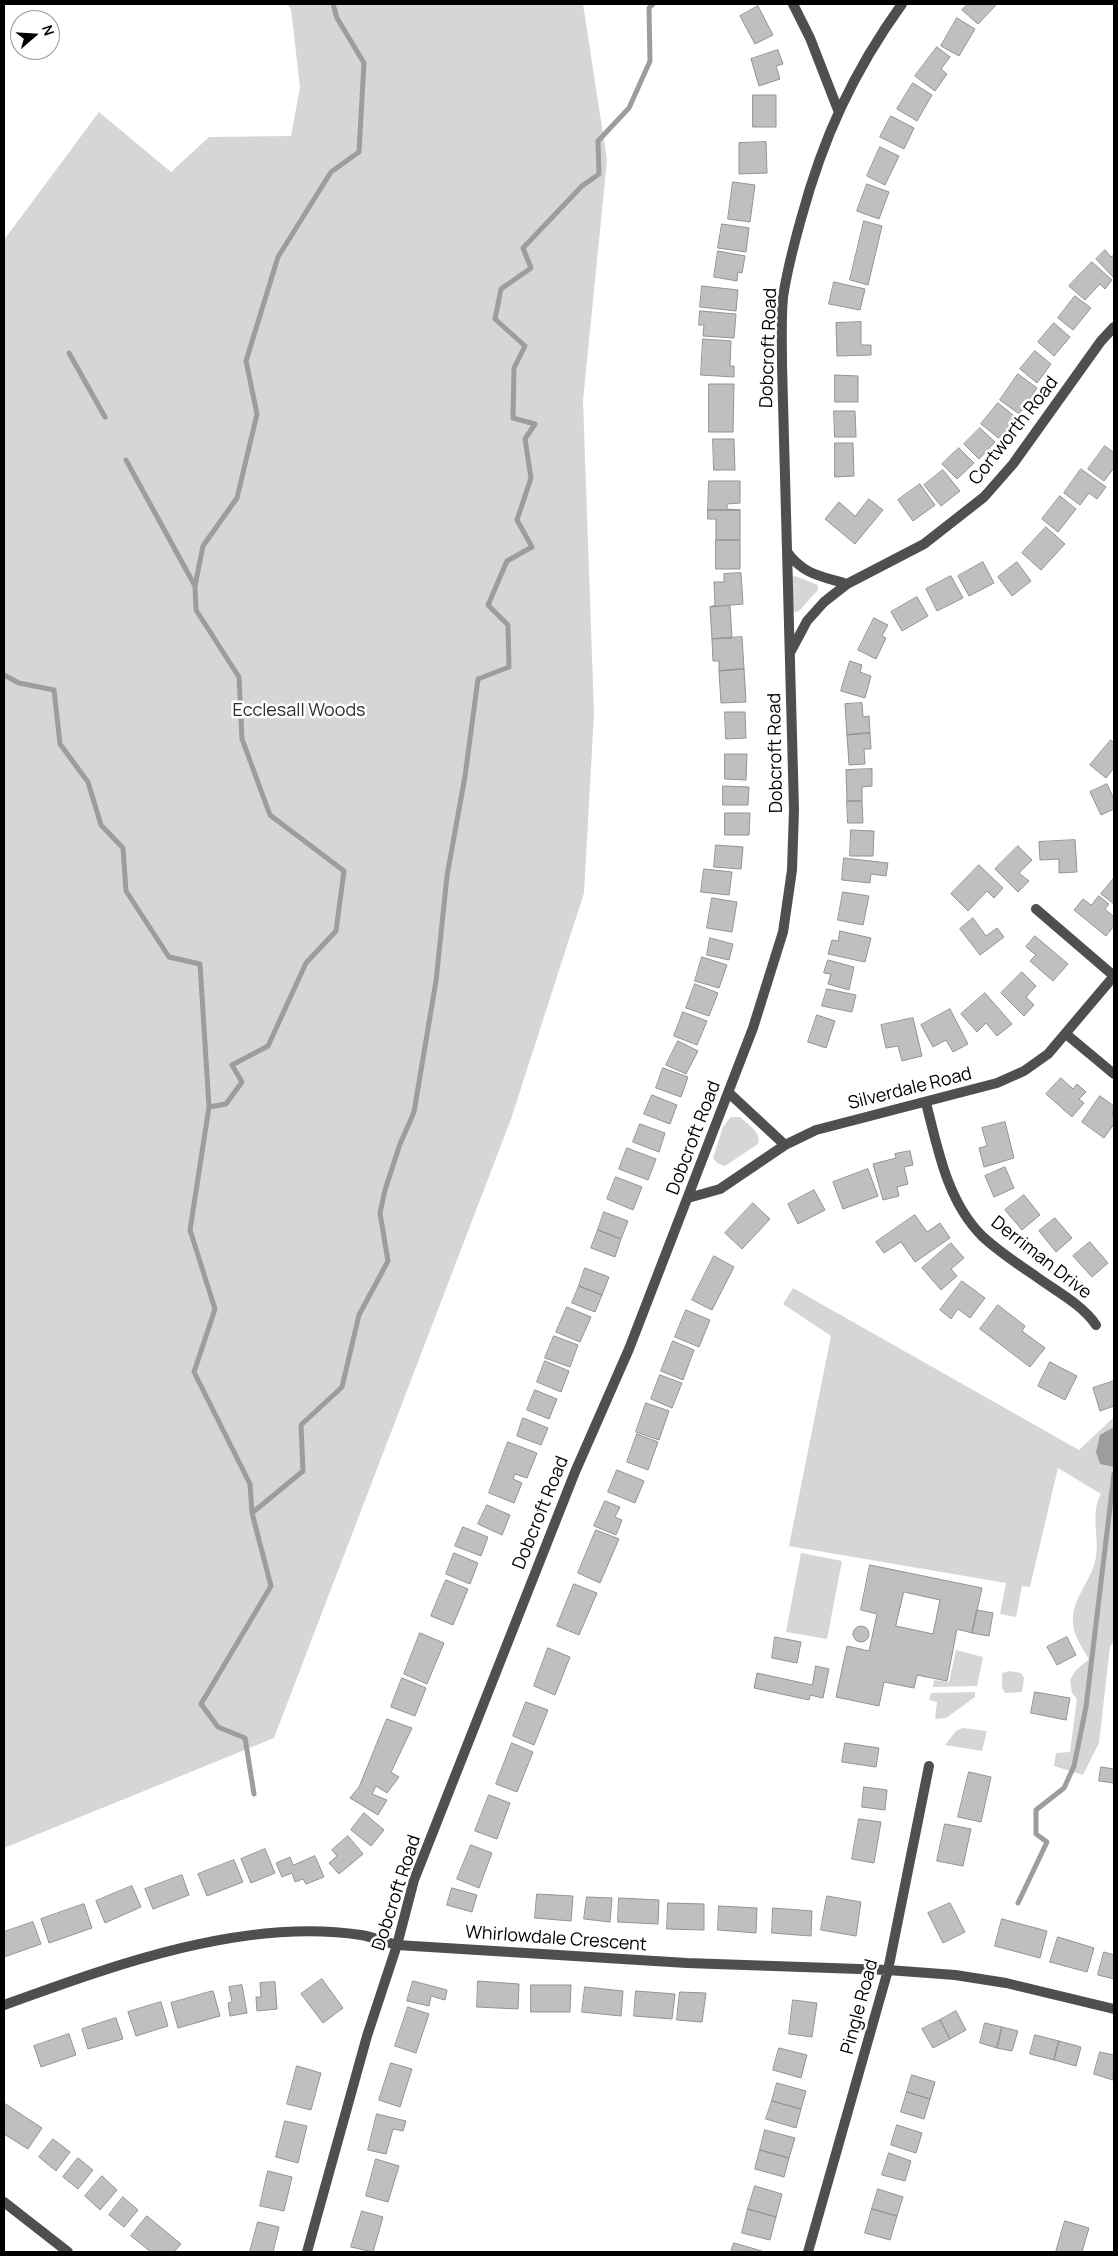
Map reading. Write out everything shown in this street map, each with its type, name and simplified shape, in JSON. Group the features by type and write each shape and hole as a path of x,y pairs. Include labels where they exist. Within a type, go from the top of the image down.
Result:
{"street":[{"path":"793,4 810,38 838,110"},
{"name":"Dobcroft Road","path":"307,2252 367,2036 397,1945 414,1880 575,1472 629,1349 768,986 784,924 792,870 794,810 782,365 783,296 795,240 814,174 838,110 888,23 902,4"},
{"name":"Cortworth Road","path":"790,652 808,620 824,602 847,584 924,544 984,497 1013,464 1101,341 1114,326"},
{"path":"787,552 797,566 816,575 847,584"},
{"name":"Silverdale Road","path":"688,1198 720,1189 785,1145 816,1130 926,1103 997,1083 1024,1071 1048,1054 1114,976 1036,909"},
{"path":"1066,1034 1114,1074"},
{"path":"729,1092 785,1145"},
{"name":"Derriman Drive","path":"926,1103 947,1180 960,1204 981,1234 1008,1258 1082,1310 1096,1326"},
{"name":"Pingle Road","path":"808,2252 888,1970 929,1766"},
{"name":"Whirlowdale Crescent","path":"4,2005 98,1971 166,1952 251,1935 324,1931 362,1935 397,1945 687,1963 888,1970 955,1975 1006,1983 1114,2010"},
{"path":"4,2202 67,2252"}],"green space":[{"name":"Ecclesall Woods","path":"287,4 583,4 607,160 583,400 594,714 584,893 511,1119 274,1738 4,1848 4,240 99,112 171,172 209,137 291,136 300,87 291,9"},
{"path":"795,576 818,585 818,590 798,612 791,611 790,577"},
{"path":"731,1117 740,1117 756,1132 759,1140 758,1144 725,1166 717,1163 713,1158 723,1127"},
{"path":"793,1288 1079,1450 1114,1417 1114,1642 1110,1646 1099,1743 1083,1775 1054,1766 1056,1753 1070,1752 1077,1699 1072,1693 1070,1680 1076,1670 1089,1659 1075,1633 1073,1615 1095,1562 1097,1545 1095,1519 1101,1494 1058,1468 1030,1587 1022,1586 1016,1617 1000,1614 1006,1583 789,1546 831,1336 783,1304"},
{"path":"801,1553 842,1561 827,1639 786,1632"},
{"path":"956,1650 983,1657 977,1686 933,1687 934,1680 949,1682"},
{"path":"1009,1671 1021,1673 1024,1678 1022,1692 1005,1693 1002,1687 1002,1673"},
{"path":"975,1692 975,1697 946,1718 935,1719 937,1702 929,1700 931,1693"},
{"path":"963,1728 987,1731 982,1751 945,1745 956,1731"}],"shaded area":[{"path":"1114,1427 1114,1467 1100,1464 1096,1452 1100,1435"}],"building":[{"path":"968,4 997,4 978,24 962,10"},
{"path":"758,6 773,35 755,44 740,16"},
{"path":"957,18 975,29 959,56 941,46"},
{"path":"937,47 950,57 941,69 947,74 935,91 915,76"},
{"path":"778,50 783,64 776,66 780,79 759,86 751,59"},
{"path":"913,83 932,95 917,121 897,109"},
{"path":"753,95 776,95 776,127 753,127"},
{"path":"891,116 914,128 904,149 880,137"},
{"path":"766,142 767,173 739,174 739,143"},
{"path":"880,147 899,156 885,185 867,176"},
{"path":"733,182 755,185 750,222 728,219"},
{"path":"867,184 889,192 879,219 857,211"},
{"path":"864,221 882,226 868,285 850,280"},
{"path":"722,224 749,228 746,252 718,248"},
{"path":"1105,250 1111,257 1114,255 1114,278 1096,259"},
{"path":"718,251 745,256 742,273 738,272 737,281 714,277"},
{"path":"1092,262 1112,280 1105,289 1100,284 1085,300 1069,286"},
{"path":"834,282 865,289 860,310 829,304"},
{"path":"702,286 738,290 736,311 700,307"},
{"path":"1075,296 1091,308 1073,330 1058,318"},
{"path":"700,311 736,314 734,338 703,336 704,325 699,325"},
{"path":"861,322 861,345 871,345 871,355 837,356 836,323"},
{"path":"1054,323 1070,337 1054,356 1038,342"},
{"path":"703,339 731,341 730,366 734,366 734,377 701,375"},
{"path":"1035,351 1051,364 1037,383 1020,369"},
{"path":"1018,374 1037,388 1019,414 1000,400"},
{"path":"835,375 858,376 858,402 835,402"},
{"path":"709,384 734,384 733,432 709,432"},
{"path":"998,403 1018,419 1001,440 981,424"},
{"path":"834,411 855,411 856,437 835,437"},
{"path":"980,428 995,442 979,459 964,444"},
{"path":"713,439 734,439 735,470 714,470"},
{"path":"835,443 853,443 854,476 835,477"},
{"path":"1105,446 1114,453 1114,468 1104,481 1088,469"},
{"path":"959,448 974,463 957,479 942,464"},
{"path":"1081,469 1106,487 1097,499 1089,493 1080,505 1064,493"},
{"path":"943,470 960,491 941,506 924,485"},
{"path":"709,481 740,481 740,503 727,504 727,509 740,510 708,510"},
{"path":"920,484 935,505 913,521 898,500"},
{"path":"1060,496 1076,509 1058,532 1042,519"},
{"path":"869,499 883,510 855,544 825,519 839,502 855,516"},
{"path":"708,510 740,510 740,540 716,540 716,519 708,519"},
{"path":"1046,527 1065,544 1041,570 1022,553"},
{"path":"716,540 740,540 740,569 716,569"},
{"path":"983,562 994,583 969,596 958,576"},
{"path":"1017,562 1031,581 1012,596 998,577"},
{"path":"741,573 743,604 710,607 715,605 714,582 724,582 724,574"},
{"path":"951,576 963,598 937,611 926,589"},
{"path":"917,597 928,616 902,631 891,612"},
{"path":"730,606 732,638 712,639 710,607"},
{"path":"874,618 888,625 882,636 886,638 876,659 858,650"},
{"path":"742,637 744,669 719,671 719,661 713,661 712,639"},
{"path":"850,661 862,665 860,672 871,676 865,698 841,691"},
{"path":"744,669 746,702 721,703 719,671"},
{"path":"862,703 863,717 869,716 870,733 847,735 845,704"},
{"path":"725,712 745,712 746,738 726,739"},
{"path":"870,733 871,749 864,749 865,764 849,765 847,735"},
{"path":"1111,740 1114,743 1114,768 1106,778 1090,765"},
{"path":"725,754 747,754 746,780 725,779"},
{"path":"872,769 872,786 862,787 862,801 847,801 846,770"},
{"path":"1107,784 1114,799 1114,809 1101,815 1090,792"},
{"path":"723,786 749,787 748,805 723,805"},
{"path":"847,801 862,801 863,823 848,823"},
{"path":"725,813 750,813 749,835 725,835"},
{"path":"851,830 874,831 873,856 850,856"},
{"path":"1075,840 1077,872 1059,873 1059,859 1040,860 1039,842"},
{"path":"716,845 743,847 741,869 714,867"},
{"path":"1018,846 1032,860 1019,873 1029,881 1018,892 995,869"},
{"path":"844,858 888,863 886,876 871,874 870,883 842,880"},
{"path":"979,865 1003,888 994,898 987,891 968,911 951,894"},
{"path":"704,869 732,872 729,895 701,892"},
{"path":"1114,878 1114,904 1101,894"},
{"path":"843,892 869,896 863,925 838,920"},
{"path":"1099,896 1109,904 1105,909 1114,917 1114,926 1106,936 1074,910 1083,899 1091,905"},
{"path":"712,898 737,902 732,932 707,928"},
{"path":"973,918 986,936 997,928 1004,937 980,955 960,929"},
{"path":"840,931 871,938 865,962 828,954 832,940 838,941"},
{"path":"1035,936 1068,964 1053,981 1030,961 1036,955 1026,947"},
{"path":"710,938 733,944 729,960 707,955"},
{"path":"702,957 727,965 719,988 695,981"},
{"path":"828,960 854,967 849,990 828,984 831,974 824,973"},
{"path":"1022,972 1036,986 1026,997 1034,1005 1024,1016 1001,993"},
{"path":"695,984 718,993 709,1016 686,1008"},
{"path":"827,989 856,995 852,1012 822,1006"},
{"path":"985,993 1012,1024 997,1036 986,1023 977,1032 961,1014"},
{"path":"950,1009 968,1044 953,1052 946,1040 933,1047 921,1025"},
{"path":"683,1012 707,1021 697,1045 674,1036"},
{"path":"817,1015 835,1021 826,1048 808,1042"},
{"path":"913,1018 922,1056 902,1061 898,1046 886,1048 881,1025"},
{"path":"678,1041 698,1051 686,1074 666,1065"},
{"path":"663,1068 688,1077 681,1097 656,1088"},
{"path":"1061,1078 1073,1089 1077,1084 1086,1092 1079,1099 1084,1103 1072,1117 1046,1094"},
{"path":"652,1095 677,1105 670,1124 644,1114"},
{"path":"1100,1096 1114,1106 1112,1115 1114,1116 1114,1124 1104,1138 1082,1122"},
{"path":"1005,1122 1014,1158 984,1167 979,1148 987,1146 982,1128"},
{"path":"640,1124 665,1133 659,1152 633,1142"},
{"path":"627,1148 656,1159 648,1180 619,1169"},
{"path":"910,1151 913,1165 904,1167 908,1184 897,1187 899,1196 883,1200 873,1164 896,1158 895,1154"},
{"path":"1005,1167 1014,1188 994,1197 985,1176"},
{"path":"868,1169 878,1196 843,1209 833,1182"},
{"path":"616,1177 642,1187 633,1210 607,1199"},
{"path":"814,1190 825,1210 798,1224 788,1204"},
{"path":"1024,1195 1040,1215 1022,1230 1005,1210"},
{"path":"753,1203 770,1219 742,1249 725,1233"},
{"path":"604,1212 628,1221 621,1239 598,1230"},
{"path":"915,1215 927,1232 940,1223 950,1238 915,1262 901,1242 884,1253 876,1242"},
{"path":"1055,1218 1072,1238 1056,1252 1039,1231"},
{"path":"598,1230 621,1239 615,1257 591,1248"},
{"path":"1090,1242 1108,1263 1092,1277 1073,1256"},
{"path":"951,1243 964,1258 951,1269 957,1276 941,1290 922,1268"},
{"path":"714,1256 734,1267 712,1310 692,1300"},
{"path":"585,1268 609,1277 602,1295 579,1286"},
{"path":"962,1281 985,1298 970,1318 958,1309 951,1319 940,1310"},
{"path":"579,1286 602,1295 595,1312 572,1303"},
{"path":"998,1305 1025,1326 1022,1331 1045,1348 1030,1367 980,1329"},
{"path":"567,1307 591,1317 580,1342 556,1332"},
{"path":"686,1310 710,1320 699,1347 675,1337"},
{"path":"554,1336 578,1345 570,1367 545,1358"},
{"path":"673,1341 694,1350 683,1380 661,1371"},
{"path":"545,1361 569,1371 561,1392 537,1382"},
{"path":"1050,1362 1077,1376 1065,1400 1038,1386"},
{"path":"660,1375 682,1383 672,1408 651,1399"},
{"path":"1114,1381 1114,1406 1100,1411 1093,1388"},
{"path":"535,1390 557,1399 549,1419 527,1410"},
{"path":"646,1403 669,1411 659,1440 636,1432"},
{"path":"523,1418 548,1428 541,1445 517,1436"},
{"path":"637,1434 658,1442 648,1470 627,1462"},
{"path":"508,1442 537,1453 527,1478 515,1474 513,1479 522,1483 514,1503 489,1493"},
{"path":"617,1470 644,1481 635,1503 608,1492"},
{"path":"605,1501 620,1507 615,1517 622,1520 616,1535 594,1526"},
{"path":"487,1505 510,1515 502,1535 478,1524"},
{"path":"463,1527 488,1537 481,1556 455,1546"},
{"path":"596,1530 619,1539 600,1583 578,1573"},
{"path":"454,1553 478,1563 470,1584 446,1574"},
{"path":"870,1565 982,1588 972,1633 957,1629 947,1681 917,1675 914,1688 884,1682 879,1706 836,1697 847,1646 869,1651 877,1614 861,1610","holes":["904,1592 940,1600 933,1634 896,1626"]},
{"path":"446,1580 468,1589 453,1625 431,1616"},
{"path":"574,1584 597,1593 579,1635 557,1626"},
{"path":"977,1610 993,1613 989,1636 972,1633"},
{"path":"861,1626 869,1634 861,1642 853,1634"},
{"path":"420,1633 444,1643 427,1684 404,1674"},
{"path":"775,1637 801,1642 797,1663 772,1658"},
{"path":"1067,1637 1076,1655 1057,1665 1047,1647"},
{"path":"548,1648 570,1657 555,1695 534,1686"},
{"path":"816,1666 829,1669 823,1698 810,1695 809,1700 754,1688 757,1673 812,1685"},
{"path":"402,1678 426,1688 415,1716 391,1707"},
{"path":"1035,1692 1070,1698 1066,1720 1031,1713"},
{"path":"526,1702 548,1710 534,1745 513,1736"},
{"path":"387,1719 412,1728 391,1772 399,1777 387,1793 376,1786 372,1794 387,1800 378,1815 350,1798 359,1787"},
{"path":"512,1743 533,1752 517,1792 496,1784"},
{"path":"845,1743 879,1748 876,1767 842,1762"},
{"path":"1101,1767 1114,1769 1114,1783 1099,1781"},
{"path":"969,1772 991,1777 981,1822 958,1817"},
{"path":"864,1787 887,1790 885,1810 862,1807"},
{"path":"489,1795 510,1803 497,1839 475,1831"},
{"path":"364,1813 384,1830 371,1846 351,1830"},
{"path":"859,1819 881,1822 874,1863 852,1859"},
{"path":"945,1824 971,1829 963,1866 937,1861"},
{"path":"348,1836 363,1854 339,1874 329,1863 337,1856 332,1850"},
{"path":"471,1845 492,1853 479,1888 457,1879"},
{"path":"265,1849 275,1873 251,1883 241,1859"},
{"path":"315,1856 324,1877 306,1884 303,1879 295,1882 292,1873 282,1877 276,1863 290,1857 293,1865"},
{"path":"234,1860 243,1882 207,1896 198,1874"},
{"path":"182,1875 189,1895 153,1909 145,1889"},
{"path":"132,1886 141,1907 105,1923 96,1901"},
{"path":"452,1888 477,1895 472,1912 447,1905"},
{"path":"537,1894 573,1896 571,1921 535,1918"},
{"path":"827,1896 861,1902 856,1936 821,1930"},
{"path":"587,1897 612,1898 610,1922 584,1919"},
{"path":"619,1898 659,1900 658,1924 618,1922"},
{"path":"668,1903 704,1904 704,1930 667,1929"},
{"path":"950,1903 965,1932 943,1943 928,1913"},
{"path":"84,1904 92,1928 49,1943 41,1919"},
{"path":"719,1906 757,1908 756,1933 718,1930"},
{"path":"773,1908 812,1911 811,1936 772,1933"},
{"path":"1002,1919 1047,1931 1040,1958 995,1946"},
{"path":"33,1922 41,1944 4,1957 4,1932"},
{"path":"1058,1937 1094,1948 1087,1972 1050,1962"},
{"path":"1104,1952 1114,1955 1114,1979 1098,1975"},
{"path":"322,1979 343,2008 323,2023 301,1994"},
{"path":"413,1981 447,1990 445,2000 431,1996 429,2006 407,2001"},
{"path":"478,1981 519,1984 518,2009 477,2007"},
{"path":"275,1982 277,2009 257,2011 256,1997 261,1997 260,1983"},
{"path":"242,1985 247,2013 230,2016 228,2003 232,2002 229,1987"},
{"path":"531,1985 571,1985 570,2012 531,2012"},
{"path":"585,1987 623,1991 621,2016 582,2012"},
{"path":"213,1991 220,2016 178,2028 171,2003"},
{"path":"636,1991 675,1994 672,2019 634,2016"},
{"path":"680,1992 706,1993 702,2022 677,2020"},
{"path":"793,2000 817,2003 812,2037 789,2034"},
{"path":"161,2002 168,2026 136,2036 128,2012"},
{"path":"408,2007 429,2014 416,2053 395,2046"},
{"path":"956,2011 966,2030 950,2039 940,2020"},
{"path":"116,2018 123,2039 88,2049 82,2029"},
{"path":"940,2020 950,2039 933,2048 922,2029"},
{"path":"985,2023 1002,2027 997,2048 980,2043"},
{"path":"1002,2027 1018,2031 1012,2051 997,2048"},
{"path":"69,2034 76,2055 41,2067 34,2046"},
{"path":"1035,2035 1059,2041 1054,2060 1030,2054"},
{"path":"1059,2041 1081,2047 1076,2066 1054,2060"},
{"path":"779,2048 807,2055 801,2078 773,2070"},
{"path":"1100,2052 1114,2055 1113,2080 1094,2074"},
{"path":"391,2063 412,2069 400,2107 379,2100"},
{"path":"297,2066 321,2073 311,2110 287,2104"},
{"path":"912,2075 935,2082 930,2099 907,2092"},
{"path":"777,2083 806,2091 801,2109 772,2101"},
{"path":"907,2092 930,2099 924,2119 901,2112"},
{"path":"772,2101 801,2109 796,2128 766,2119"},
{"path":"4,2103 42,2128 28,2149 4,2134"},
{"path":"377,2114 406,2121 403,2131 393,2129 386,2154 368,2150"},
{"path":"285,2121 307,2126 298,2163 276,2157"},
{"path":"897,2125 922,2133 916,2153 891,2145"},
{"path":"765,2130 795,2138 789,2158 760,2150"},
{"path":"53,2139 70,2152 56,2171 39,2157"},
{"path":"760,2150 789,2158 784,2177 755,2169"},
{"path":"889,2153 911,2161 905,2181 882,2175"},
{"path":"78,2158 93,2170 78,2189 63,2177"},
{"path":"376,2159 399,2166 388,2202 366,2196"},
{"path":"268,2171 292,2177 284,2211 260,2206"},
{"path":"102,2176 117,2190 100,2210 85,2196"},
{"path":"755,2186 782,2194 776,2217 748,2209"},
{"path":"878,2189 903,2197 897,2216 872,2209"},
{"path":"123,2197 138,2210 124,2227 109,2215"},
{"path":"748,2209 776,2217 770,2240 742,2233"},
{"path":"872,2209 897,2216 890,2240 865,2233"},
{"path":"362,2211 383,2217 373,2252 351,2247"},
{"path":"147,2216 181,2244 174,2252 151,2252 131,2236"},
{"path":"1065,2221 1089,2228 1082,2252 1056,2252"},
{"path":"258,2222 279,2227 273,2252 250,2252"},
{"path":"734,2243 762,2251 731,2252"}],"waterway":[{"path":"252,1513 250,1484 194,1372 215,1309 190,1230 209,1107 226,1104 242,1082 232,1065 268,1046 306,963 336,931 344,871 270,815 242,739 239,677 196,610 195,586 203,546 237,498 257,414 246,361 278,257 331,172 359,152 364,63 337,18 333,4"},
{"path":"254,1794 245,1738 218,1727 201,1704 271,1586 252,1513 303,1471 301,1425 342,1387 359,1315 388,1261 380,1213 385,1190 400,1144 414,1112 436,981 447,876 465,776 478,679 509,667 508,625 488,605 507,561 532,547 517,520 531,478 525,439 535,424 513,418 514,368 525,346 495,319 501,289 531,268 523,248 582,186 599,174 598,141 629,108 650,61 649,8 653,4"},
{"path":"69,353 105,417"},
{"path":"126,460 195,586"},
{"path":"4,675 19,683 54,690 60,744 88,782 101,825 123,848 126,891 169,957 200,964 209,1107"},
{"path":"1018,1903 1047,1842 1036,1834 1036,1810 1064,1788 1074,1766 1086,1707 1114,1474"}]}
